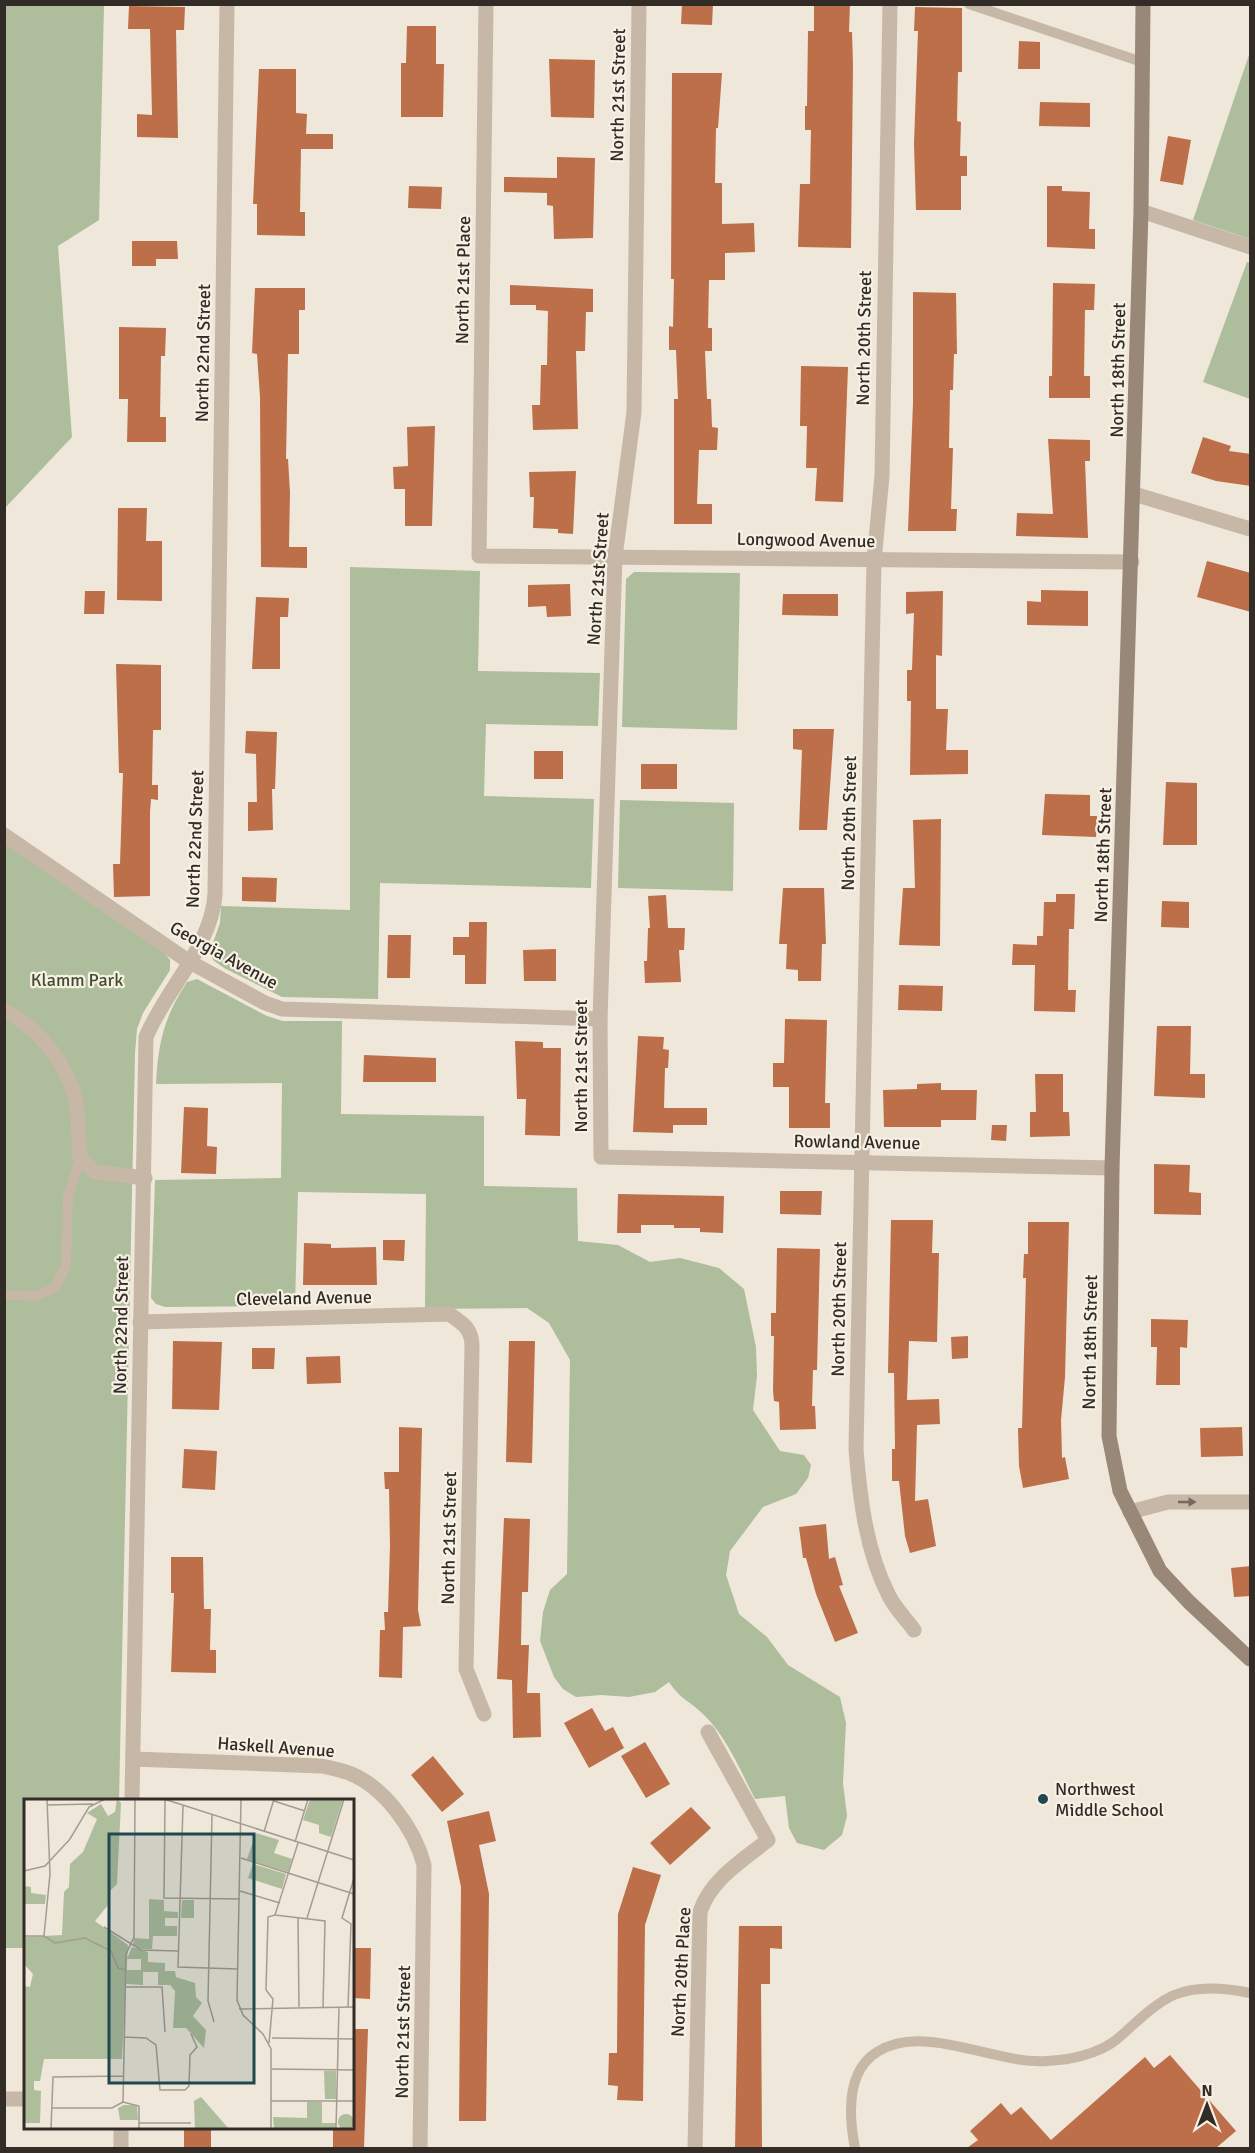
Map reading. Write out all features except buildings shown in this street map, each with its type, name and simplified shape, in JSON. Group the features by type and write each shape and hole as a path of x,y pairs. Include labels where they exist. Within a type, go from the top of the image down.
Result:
{"main road":[{"name":"North 18th Street","path":"1143,4 1141,211 1134,494 1112,1168 1109,1436 1118,1483 1130,1512 1160,1570 1189,1602 1251,1659"}],"street":[{"name":"North 22nd Street","path":"132,1799 146,1037 157,1011 208,931 214,914 227,4"},
{"name":"North 21st Place","path":"479,556 486,4"},
{"name":"North 21st Street","path":"601,1157 600,1019 615,557 634,412 639,4"},
{"name":"North 20th Street","path":"890,4 882,476 874,561 856,1449 860,1502 875,1563 890,1598 914,1630"},
{"path":"1141,211 1251,247"},
{"path":"1134,494 1251,529"},
{"name":"Longwood Avenue","path":"479,556 1132,562"},
{"name":"Georgia Avenue","path":"4,835 188,961 265,1003 282,1009 600,1019"},
{"path":"4,1010 18,1017 42,1039 60,1063 75,1097 80,1158 94,1172 145,1178"},
{"name":"Rowland Avenue","path":"601,1157 1112,1168"},
{"name":"Cleveland Avenue","path":"140,1322 449,1314 465,1325"},
{"name":"North 21st Street","path":"465,1325 472,1334 466,1669 484,1714"},
{"path":"1130,1512 1168,1502 1251,1502"},
{"name":"North 20th Place","path":"695,2148 699,1912 704,1898 719,1880 768,1840 708,1732"},
{"name":"Haskell Avenue","path":"133,1759 322,1766 351,1774 372,1788 394,1808 412,1831 419,1845"},
{"name":"North 21st Street","path":"419,1845 424,1866 420,2148"},
{"path":"4,2099 24,2099"},
{"path":"121,2129 121,2148"}],"lane":[{"path":"969,4 1142,62"},
{"path":"4,1296 36,1296 55,1288 66,1266 68,1197 80,1158"},
{"path":"855,2148 850,2125 851,2095 859,2073 876,2052 898,2043 924,2041 1008,2058 1046,2062 1091,2053 1114,2041 1142,2016 1174,1995 1203,1989 1226,1988 1251,1993"}],"green space":[{"path":"5,4 104,5 99,220 58,246 72,437 5,508"},
{"path":"1250,52 1250,239 1193,220"},
{"path":"1247,262 1250,263 1250,399 1203,382"},
{"path":"350,567 480,571 478,671 600,673 598,726 486,724 484,796 594,799 591,888 380,883 378,999 282,997 224,968 213,960 210,951 220,923 221,906 350,910"},
{"path":"634,572 740,573 737,730 622,727 626,579"},
{"path":"620,800 734,803 733,891 618,888"},
{"name":"Klamm Park","path":"5,843 162,950 170,960 170,970 143,1013 137,1029 135,1053 119,1799 24,1799 24,1948 5,1948"},
{"path":"197,979 267,1016 283,1021 342,1021 341,1114 484,1116 484,1186 577,1188 578,1241 618,1245 650,1262 680,1258 719,1268 744,1289 756,1347 757,1376 753,1410 780,1451 804,1455 811,1465 808,1478 796,1494 763,1507 730,1551 726,1575 739,1614 767,1637 788,1665 840,1697 846,1723 843,1783 847,1816 842,1835 824,1850 797,1843 789,1828 785,1796 755,1799 732,1754 712,1723 682,1697 669,1682 655,1692 629,1697 601,1695 576,1697 563,1689 554,1677 540,1641 543,1612 550,1590 567,1574 570,1360 549,1323 527,1308 425,1309 426,1194 298,1192 295,1306 165,1307 156,1304 151,1298 155,1180 281,1178 282,1083 156,1084 158,1056 168,1019 187,982"}],"place":[{"name":"Northwest Middle School","path":"1043,1799"}]}
